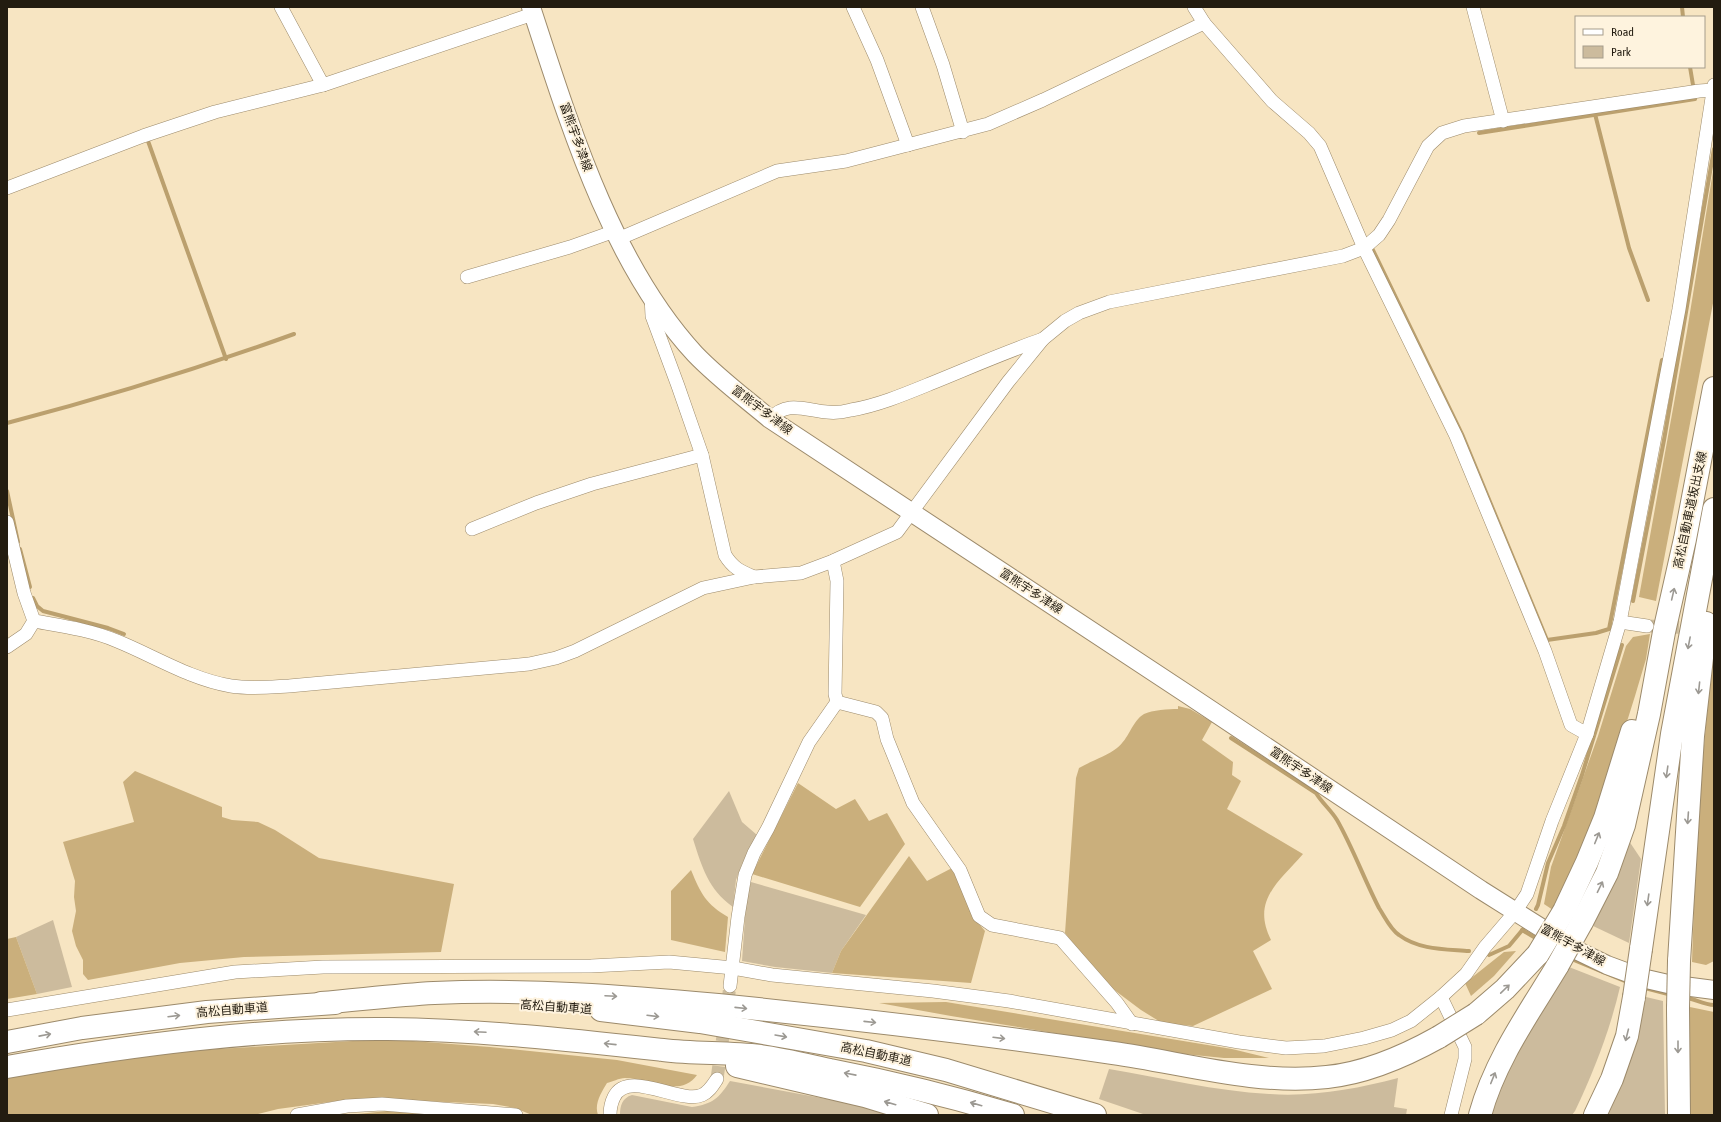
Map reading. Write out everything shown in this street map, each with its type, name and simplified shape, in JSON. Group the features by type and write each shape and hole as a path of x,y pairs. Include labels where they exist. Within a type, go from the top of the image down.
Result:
{"highway":[{"name":"高松自動車道坂出支線","path":"1656,629 1685,538 1714,388"},
{"path":"1595,1115 1612,1078 1627,1036 1672,734 1714,509"},
{"path":"1679,1115 1678,1008 1693,736 1714,552"},
{"path":"321,1003 434,993 542,993 631,998 719,1005 1116,1053 1235,1074 1291,1079 1329,1077 1356,1071 1384,1063 1417,1049 1476,1014 1505,989 1538,954 1564,912 1605,818 1656,629"},
{"path":"1480,1115 1501,1060 1558,965 1607,873 1624,825 1649,714 1656,629"},
{"name":"高松自動車道","path":"7,1042 82,1028 207,1012 321,1003 527,1005 614,1011 700,1022 866,1051 952,1072 1095,1115"},
{"name":"高松自動車道","path":"7,1068 88,1053 211,1038 386,1029 483,1032 670,1051 760,1056 940,1094 1013,1115"},
{"path":"670,1051 865,1096 927,1115"}],"main road":[{"name":"富熊宇多津線","path":"532,9 571,126 591,178 616,235 651,294 672,325 695,354 724,382 770,419 1515,912 1578,951 1607,965 1642,978 1668,984 1714,990"}],"street":[{"path":"281,7 323,85"},
{"path":"853,7 877,60 908,146"},
{"path":"922,7 943,65 963,132"},
{"path":"1194,7 1204,23 1272,101 1309,133 1320,146 1364,248 1456,436 1545,651 1571,725 1587,734"},
{"path":"1473,7 1503,121"},
{"path":"7,188 143,136 215,112 323,85 532,9"},
{"path":"467,277 616,235 777,171 846,161 963,132 988,124 1043,100 1204,23"},
{"path":"7,1010 235,972 309,968 591,966 669,962 733,968 772,975 933,991 1009,1001 1132,1024 1263,1046 1286,1048 1324,1046 1364,1038 1392,1030 1411,1021 1442,997 1466,974 1485,947 1515,912 1527,894 1552,821 1587,734 1620,622 1679,309 1714,88 1464,126 1442,133 1428,146 1390,220 1379,236 1364,248 1343,256 1108,302 1079,313 1065,321 1042,339 896,532 833,561 801,573 754,577 703,588 575,651 556,658 529,664 253,688 231,686 209,681 187,673 116,641 88,631 34,621"},
{"path":"651,294 652,316 702,455 725,555 730,564 740,572 754,577"},
{"path":"770,419 776,412 790,408 838,412 857,409 890,400 1042,339"},
{"path":"472,529 536,503 592,484 702,455"},
{"path":"7,522 24,593 34,621"},
{"path":"730,986 738,917 745,875 754,853 809,742 837,702 835,694 837,580 833,561"},
{"path":"7,647 26,634 34,621"},
{"path":"1620,622 1656,629"},
{"path":"837,702 876,712 882,718 886,739 913,803 960,870 980,916 992,925 1060,938 1117,1003 1132,1024"},
{"path":"1442,997 1466,1047 1465,1059 1451,1115"},
{"path":"610,1115 611,1103 616,1093 624,1087 634,1085 691,1096 701,1096 709,1091 717,1079"},
{"path":"297,1115 347,1106 382,1104 516,1115"}],"green space":[{"path":"729,791 742,822 757,835 742,864 736,880 733,907 717,893 707,877 693,839"},
{"path":"1629,841 1641,859 1629,943 1591,925"},
{"path":"751,882 866,915 841,951 832,973 775,967 742,961 746,903"},
{"path":"53,920 72,987 37,994 16,937"},
{"path":"1569,967 1620,987 1601,1050 1575,1111 1572,1115 1490,1115 1511,1061"},
{"path":"1646,997 1663,1001 1665,1115 1605,1115 1636,1035"},
{"path":"1109,1069 1229,1090 1285,1095 1334,1091 1366,1086 1398,1078 1394,1107 1407,1109 1406,1115 1146,1115 1099,1099"},
{"path":"730,1081 854,1104 899,1115 620,1115 622,1103 626,1098 632,1095 692,1107 699,1106 710,1102 719,1096"}],"shaded area":[{"path":"1714,165 1714,298 1656,601 1639,597 1687,331"},
{"path":"1650,634 1646,659 1635,696 1591,830 1553,910 1544,904 1551,867 1598,736 1626,646 1633,637"},
{"path":"1714,652 1714,961 1706,965 1692,962 1699,807 1709,691"},
{"path":"1178,706 1190,709 1212,722 1202,740 1233,762 1232,775 1241,781 1227,809 1303,854 1270,892 1264,914 1271,940 1253,951 1272,989 1193,1026 1162,1023 1141,1010 1105,983 1065,933 1076,778 1079,768 1109,754 1117,748 1125,740 1136,721 1144,714 1156,711 1178,709"},
{"path":"135,771 222,807 222,817 232,820 258,822 275,830 319,858 454,884 441,952 244,957 180,963 88,980 83,974 83,960 76,946 72,931 76,911 74,897 75,881 63,842 134,822 123,782"},
{"path":"798,783 836,809 855,799 869,821 887,813 905,844 860,907 752,874"},
{"path":"909,856 927,881 952,868 975,919 985,931 971,983 832,973 841,951"},
{"path":"691,870 705,898 714,908 728,917 725,952 671,940 671,891"},
{"path":"16,937 37,994 7,999 7,939"},
{"path":"1516,951 1494,976 1471,996 1465,983 1504,952"},
{"path":"946,1002 1232,1049 1269,1058 1224,1058 1174,1053 879,1003"},
{"path":"1685,1006 1714,1012 1714,1115 1685,1115"},
{"path":"387,1039 490,1047 617,1060 697,1075 690,1082 682,1086 663,1086 625,1078 607,1083 600,1095 597,1107 598,1115 532,1115 515,1108 493,1104 397,1100 337,1101 278,1109 254,1115 7,1115 7,1076 150,1053"},
{"path":"387,1111 438,1115 348,1115"}],"waterway":[{"path":"1682,7 1683,16"},
{"path":"1690,68 1693,85"},
{"path":"1479,133 1695,99 1694,98"},
{"path":"1595,114 1629,248 1648,300"},
{"path":"148,141 226,359"},
{"path":"1633,601 1664,440 1714,149"},
{"path":"1372,248 1462,434 1547,640 1545,641"},
{"path":"7,423 152,382 294,334"},
{"path":"1547,640 1596,633 1609,629 1662,360"},
{"path":"7,491 18,542"},
{"path":"20,549 30,587"},
{"path":"33,598 37,606 43,611 108,628 124,634"},
{"path":"1536,909 1548,863 1564,826 1582,775 1622,645"},
{"path":"1231,738 1316,793 1337,820 1379,908 1390,926 1396,932 1415,944 1432,948 1469,951"},
{"path":"1489,955 1509,946 1524,928"},
{"path":"1522,930 1539,940"},
{"path":"1569,958 1627,982"},
{"path":"1641,987 1672,995"},
{"path":"1684,997 1714,1005"}],"tunnel":[{"path":"1647,626 1698,628"},
{"path":"717,1079 730,986"}]}
